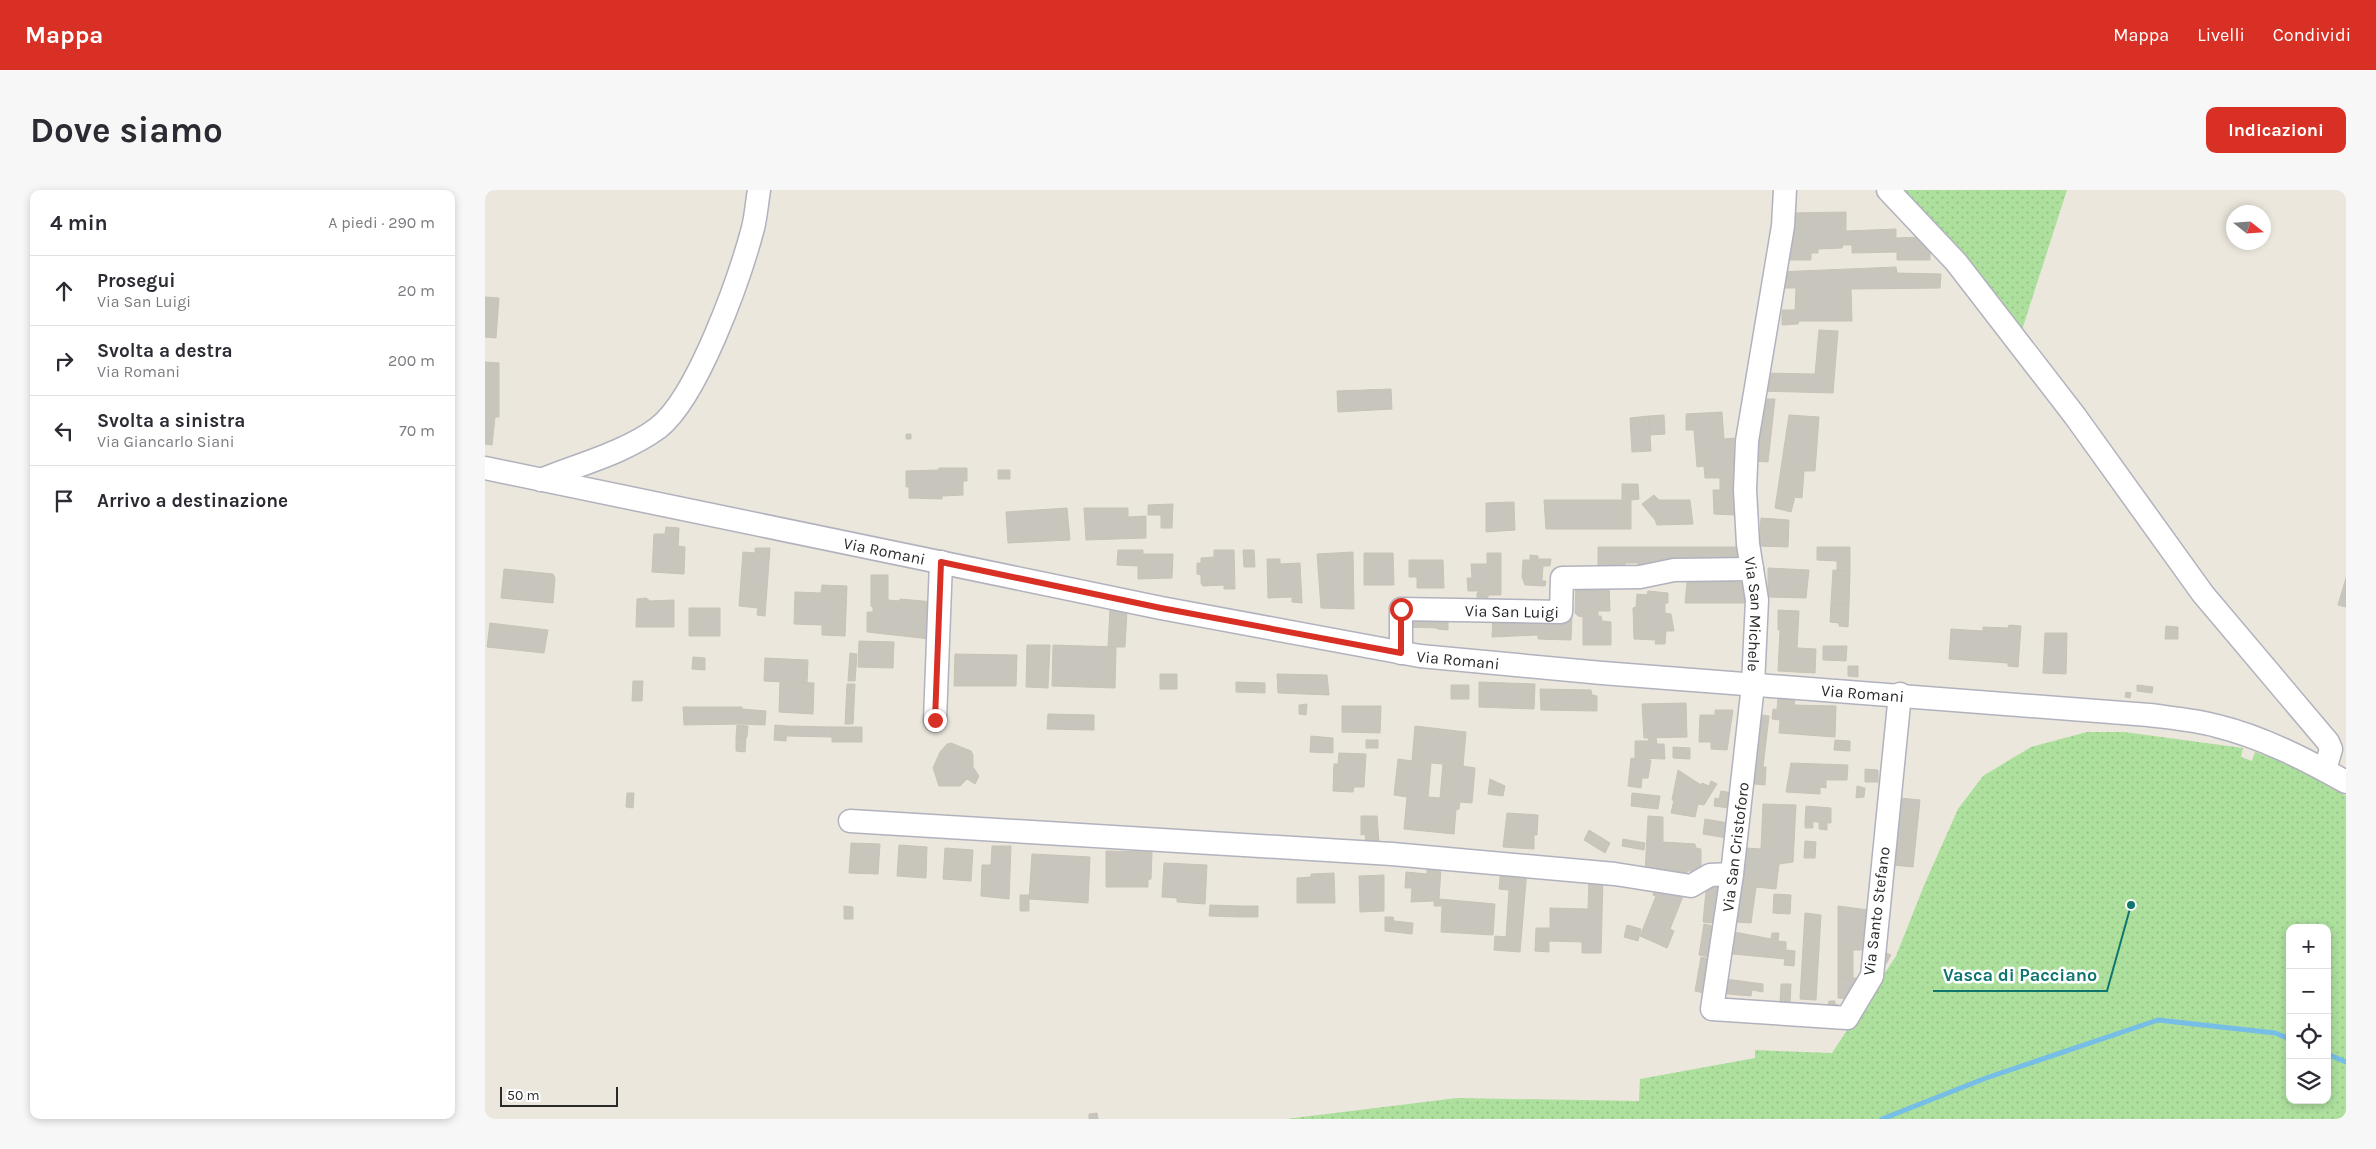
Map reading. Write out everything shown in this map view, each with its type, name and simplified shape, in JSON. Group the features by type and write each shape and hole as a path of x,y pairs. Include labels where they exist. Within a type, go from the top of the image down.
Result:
{"street":[{"path":"541,480 637,442 660,426 674,411 719,327 753,226 759,190"},
{"name":"Via San Michele","path":"1753,685 1757,600 1748,544 1745,490 1747,441 1783,226 1785,190"},
{"path":"1888,190 1956,262 2075,416 2203,594 2328,742 2331,749 2325,770"},
{"name":"Via Romani","path":"485,468 1161,608 1401,653 1463,661 2149,715 2217,726 2265,742 2346,782"},
{"path":"935,720 941,562"},
{"name":"Via San Luigi","path":"1401,653 1401,609 1561,612 1562,578 1640,577 1675,570 1752,569"},
{"name":"Via San Cristoforo","path":"1712,1009 1732,874 1753,685"},
{"name":"Via Santo Stefano","path":"1712,1009 1847,1018 1871,976 1900,694"},
{"path":"850,821 1402,854 1606,873 1691,886 1710,875 1732,874"}],"green space":[{"path":"1901,190 2067,190 2021,333"},
{"path":"2087,732 2124,732 2243,748 2241,757 2252,761 2255,752 2289,764 2346,796 2346,1119 1286,1119 1457,1098 1639,1101 1640,1079 1755,1058 1755,1050 1832,1053 1896,956 1925,883 1958,809 1983,776 2031,747"}],"building":[{"path":"1846,212 1846,231 1896,229 1896,238 1923,237 1930,244 1930,260 1897,260 1897,252 1852,253 1852,245 1843,245 1842,248 1818,249 1818,253 1811,253 1811,260 1788,260 1790,213"},
{"path":"1896,267 1897,273 1941,274 1940,288 1851,289 1852,321 1799,321 1798,324 1782,325 1782,310 1795,310 1796,288 1777,288 1777,272"},
{"path":"485,297 499,298 496,338 485,337"},
{"path":"1819,330 1838,331 1833,393 1759,391 1761,373 1815,374"},
{"path":"485,362 499,363 499,417 495,417 492,445 485,444"},
{"path":"1391,389 1392,409 1338,412 1337,391"},
{"path":"1758,399 1775,399 1768,462 1753,461"},
{"path":"1722,412 1724,439 1734,438 1734,515 1714,514 1713,490 1720,490 1720,478 1705,478 1704,466 1697,467 1694,430 1686,430 1686,414"},
{"path":"1664,415 1665,434 1650,435 1649,416"},
{"path":"1789,415 1819,417 1815,471 1804,471 1802,498 1795,497 1791,512 1775,508"},
{"path":"1649,416 1651,451 1632,452 1630,418"},
{"path":"906,434 911,434 911,439 906,439"},
{"path":"939,468 967,468 967,481 963,481 963,495 942,496 942,499 909,498 909,487 906,487 906,471 939,470"},
{"path":"998,470 1010,470 1010,479 998,479"},
{"path":"1622,484 1638,484 1639,499 1631,500 1631,529 1546,529 1544,500 1622,500"},
{"path":"1654,495 1659,500 1690,500 1693,524 1657,525 1642,504"},
{"path":"1514,502 1515,530 1486,532 1486,503"},
{"path":"1173,504 1172,528 1161,528 1161,515 1148,515 1148,505"},
{"path":"1067,508 1070,540 1008,543 1006,512"},
{"path":"1084,508 1128,508 1128,517 1146,516 1146,538 1086,540"},
{"path":"1761,518 1789,520 1788,547 1759,546"},
{"path":"666,527 679,528 678,546 685,547 684,574 652,572 654,534 665,534"},
{"path":"1598,547 1737,547 1737,565 1638,565 1638,563 1625,563 1625,573 1598,573"},
{"path":"1817,547 1850,547 1850,571 1837,570 1837,561 1817,560"},
{"path":"755,548 770,548 765,616 757,615 758,608 739,606 743,552 755,553"},
{"path":"1118,550 1143,550 1143,554 1173,554 1172,578 1138,579 1138,566 1117,565"},
{"path":"1214,550 1234,550 1235,589 1224,589 1224,585 1203,586 1201,583 1201,575 1197,574 1197,563 1201,563 1201,558 1214,557"},
{"path":"1243,550 1254,550 1255,567 1244,567"},
{"path":"1353,552 1354,609 1321,608 1317,554"},
{"path":"1364,553 1393,553 1394,585 1364,585"},
{"path":"1487,553 1501,553 1501,595 1489,595 1486,600 1477,600 1477,593 1480,591 1468,591 1467,578 1472,578 1471,564 1487,564"},
{"path":"1530,555 1538,556 1538,559 1551,559 1550,566 1543,566 1542,581 1546,581 1545,586 1525,585 1522,577 1523,560 1530,560"},
{"path":"1267,559 1280,559 1280,564 1300,563 1302,603 1292,602 1292,597 1268,598"},
{"path":"1409,560 1443,560 1444,588 1417,588 1417,577 1409,577"},
{"path":"1768,568 1809,570 1806,598 1768,597"},
{"path":"504,569 553,574 555,578 553,603 501,598"},
{"path":"1833,570 1850,571 1849,604 1831,604"},
{"path":"1718,572 1734,572 1734,582 1747,582 1747,603 1685,603 1688,573 1702,573 1702,582 1717,582"},
{"path":"871,575 888,575 888,600 900,601 900,599 934,602 930,639 867,632 867,612 873,612 871,606"},
{"path":"2346,578 2346,607 2338,605"},
{"path":"822,585 847,586 845,636 822,635 822,625 794,624 795,592 821,593"},
{"path":"1576,586 1609,586 1610,611 1598,611 1598,616 1601,616 1602,621 1611,622 1611,645 1583,645 1583,617 1575,613"},
{"path":"1648,591 1668,593 1665,613 1671,614 1674,631 1666,631 1665,644 1655,644 1656,640 1634,639 1633,608 1636,607 1637,594 1647,595"},
{"path":"646,598 650,601 674,600 674,627 636,627 637,599"},
{"path":"1831,604 1849,604 1848,627 1830,622"},
{"path":"689,608 720,608 720,636 689,636"},
{"path":"1110,609 1127,611 1125,647 1108,647"},
{"path":"1778,610 1799,611 1797,648 1816,649 1815,673 1778,671 1780,630 1778,630"},
{"path":"1407,612 1448,613 1448,630 1407,627"},
{"path":"1493,614 1572,615 1571,640 1538,639 1538,635 1492,637"},
{"path":"490,623 548,630 544,653 487,647"},
{"path":"2009,625 2021,626 2018,667 2008,666 2008,663 1949,659 1951,629 1983,631 1983,627 2008,628"},
{"path":"2166,626 2178,627 2178,639 2165,639"},
{"path":"2045,633 2067,633 2066,674 2043,673"},
{"path":"859,641 894,642 893,668 858,667"},
{"path":"1027,645 1050,645 1048,688 1026,687"},
{"path":"1053,645 1116,647 1115,688 1052,686"},
{"path":"1823,646 1847,646 1846,661 1823,660"},
{"path":"850,653 857,654 855,681 848,681"},
{"path":"955,654 1017,655 1016,686 954,686"},
{"path":"693,657 705,658 705,670 692,669"},
{"path":"765,658 808,660 807,683 764,681"},
{"path":"1848,666 1858,666 1858,677 1848,676"},
{"path":"1160,674 1177,674 1177,689 1160,689"},
{"path":"1277,674 1327,675 1329,695 1278,693"},
{"path":"633,681 643,681 642,701 632,701"},
{"path":"780,681 814,683 813,714 779,712"},
{"path":"1236,682 1265,683 1265,693 1236,692"},
{"path":"1479,682 1535,684 1534,709 1479,707"},
{"path":"847,684 855,684 854,704 846,703"},
{"path":"1451,685 1469,685 1469,699 1451,699"},
{"path":"2137,685 2153,687 2152,693 2137,691"},
{"path":"1540,689 1591,690 1592,695 1597,696 1597,711 1541,710"},
{"path":"2126,692 2131,693 2130,698 2125,697"},
{"path":"1778,697 1795,698 1794,705 1836,706 1835,737 1779,733 1780,720 1772,719 1773,709 1777,710"},
{"path":"846,703 854,704 853,724 845,724"},
{"path":"1686,703 1687,737 1644,738 1642,704"},
{"path":"1307,704 1306,715 1299,714 1299,705"},
{"path":"1342,706 1381,706 1380,733 1342,732"},
{"path":"683,707 742,707 741,724 684,725"},
{"path":"742,709 766,711 765,725 741,724"},
{"path":"1715,710 1733,710 1727,750 1711,749 1711,742 1699,742 1700,715 1715,715"},
{"path":"1048,714 1094,715 1094,730 1047,729"},
{"path":"1753,714 1769,716 1763,767 1766,767 1765,785 1745,783"},
{"path":"737,725 748,726 747,737 736,737"},
{"path":"775,725 787,726 786,741 774,740"},
{"path":"787,726 832,727 832,737 787,736"},
{"path":"1415,726 1466,732 1463,766 1475,768 1472,803 1460,802 1459,809 1456,810 1454,834 1404,829 1407,797 1394,795 1398,759 1412,761","holes":["1431,763 1443,764 1440,798 1428,797"]},
{"path":"832,727 862,727 862,742 832,742"},
{"path":"1311,736 1333,738 1333,753 1310,752"},
{"path":"736,737 746,737 745,752 736,751"},
{"path":"1649,738 1656,738 1657,744 1664,744 1665,759 1635,758 1635,741 1648,741"},
{"path":"1366,740 1378,740 1378,748 1366,748"},
{"path":"1835,740 1850,741 1850,751 1834,750"},
{"path":"951,743 971,751 973,767 979,776 975,784 967,779 960,786 939,786 933,768 940,752 947,744"},
{"path":"1673,747 1690,748 1690,759 1673,758"},
{"path":"1339,753 1366,754 1364,787 1354,787 1353,792 1333,791 1334,764 1338,764"},
{"path":"1631,758 1651,760 1648,778 1642,778 1641,788 1628,786"},
{"path":"1791,763 1848,765 1847,780 1826,780 1826,788 1820,787 1820,794 1786,792"},
{"path":"1865,769 1878,770 1878,782 1865,782"},
{"path":"1678,770 1701,785 1702,783 1709,786 1711,781 1717,784 1704,805 1698,804 1695,817 1671,813"},
{"path":"1490,779 1505,786 1503,796 1488,794"},
{"path":"1857,786 1865,788 1864,797 1856,798"},
{"path":"1721,791 1738,794 1736,809 1714,806 1715,798 1719,799"},
{"path":"627,793 634,793 633,808 626,807"},
{"path":"1632,793 1660,796 1658,809 1631,806"},
{"path":"1900,798 1920,800 1913,867 1893,865"},
{"path":"1763,804 1796,805 1793,862 1779,864 1776,889 1756,887 1751,923 1736,922 1740,861 1745,859 1746,848 1761,849"},
{"path":"1806,806 1831,808 1831,823 1805,821"},
{"path":"1507,813 1538,815 1537,835 1534,835 1534,849 1503,847"},
{"path":"1361,816 1377,816 1379,844 1366,844 1365,834 1361,835"},
{"path":"1648,816 1663,817 1663,842 1695,844 1696,848 1701,849 1701,871 1687,871 1686,878 1645,874"},
{"path":"1705,819 1734,824 1733,839 1703,834"},
{"path":"1805,821 1813,821 1813,828 1805,828"},
{"path":"1819,822 1827,822 1827,830 1819,829"},
{"path":"1589,830 1610,843 1605,853 1584,840"},
{"path":"1623,839 1645,843 1644,850 1622,846"},
{"path":"1805,841 1816,842 1815,858 1804,858"},
{"path":"851,843 880,844 878,874 849,873"},
{"path":"899,845 927,847 926,878 897,876"},
{"path":"992,846 1011,846 1009,899 981,896 982,865 991,865"},
{"path":"945,848 973,850 971,881 943,879"},
{"path":"1106,851 1152,852 1151,879 1148,880 1148,887 1106,887"},
{"path":"1032,854 1090,857 1088,903 1029,899"},
{"path":"1164,863 1207,865 1205,904 1177,902 1177,898 1162,897"},
{"path":"1427,867 1441,868 1439,899 1495,904 1493,935 1441,932 1442,906 1434,906 1434,901 1411,902 1412,888 1405,888 1406,872 1427,874"},
{"path":"1501,868 1527,870 1520,952 1494,950 1495,936 1506,937 1509,890 1499,889"},
{"path":"1334,873 1335,903 1297,903 1297,878 1311,877 1311,874"},
{"path":"1384,875 1384,911 1360,912 1359,876"},
{"path":"1589,879 1603,879 1601,953 1582,953 1582,942 1549,941 1549,952 1535,951 1536,928 1550,928 1550,908 1588,909"},
{"path":"1707,881 1723,881 1720,924 1703,922"},
{"path":"1656,883 1685,891 1670,929 1674,931 1667,948 1640,936 1656,896 1653,895"},
{"path":"1774,894 1791,895 1790,914 1773,913"},
{"path":"1020,895 1029,895 1029,911 1020,911"},
{"path":"1210,905 1240,906 1240,917 1209,916"},
{"path":"844,906 853,907 853,919 844,919"},
{"path":"1240,906 1258,906 1258,917 1240,917"},
{"path":"1838,906 1868,910 1868,926 1864,926 1864,950 1853,950 1853,978 1838,978"},
{"path":"1805,913 1821,915 1816,1000 1800,999"},
{"path":"1385,917 1393,917 1394,921 1413,923 1412,934 1385,931"},
{"path":"1704,924 1719,927 1714,958 1699,955"},
{"path":"1627,925 1641,929 1638,941 1624,937"},
{"path":"1724,930 1771,939 1772,933 1779,933 1778,941 1786,942 1786,950 1795,951 1794,966 1784,965 1785,959 1722,953"},
{"path":"1882,951 1891,955 1886,964 1878,960"},
{"path":"1701,957 1714,960 1708,994 1695,991"},
{"path":"1718,978 1763,984 1763,992 1752,990 1751,996 1717,993"},
{"path":"1838,978 1857,978 1851,999 1838,998"},
{"path":"1781,984 1791,984 1790,1003 1780,1003"},
{"path":"1829,1001 1835,1001 1835,1004 1841,1006 1839,1011 1827,1010"},
{"path":"1097,1113 1098,1119 1089,1119 1089,1114"}],"waterway":[{"path":"1882,1119 1986,1078 2158,1020 2275,1033 2286,1037"},
{"path":"2331,1056 2346,1062"}],"place":[{"name":"Vasca di Pacciano","path":"2131,905"}],"route":[{"path":"935,720 941,562 1161,608 1401,653 1401,609"}]}
